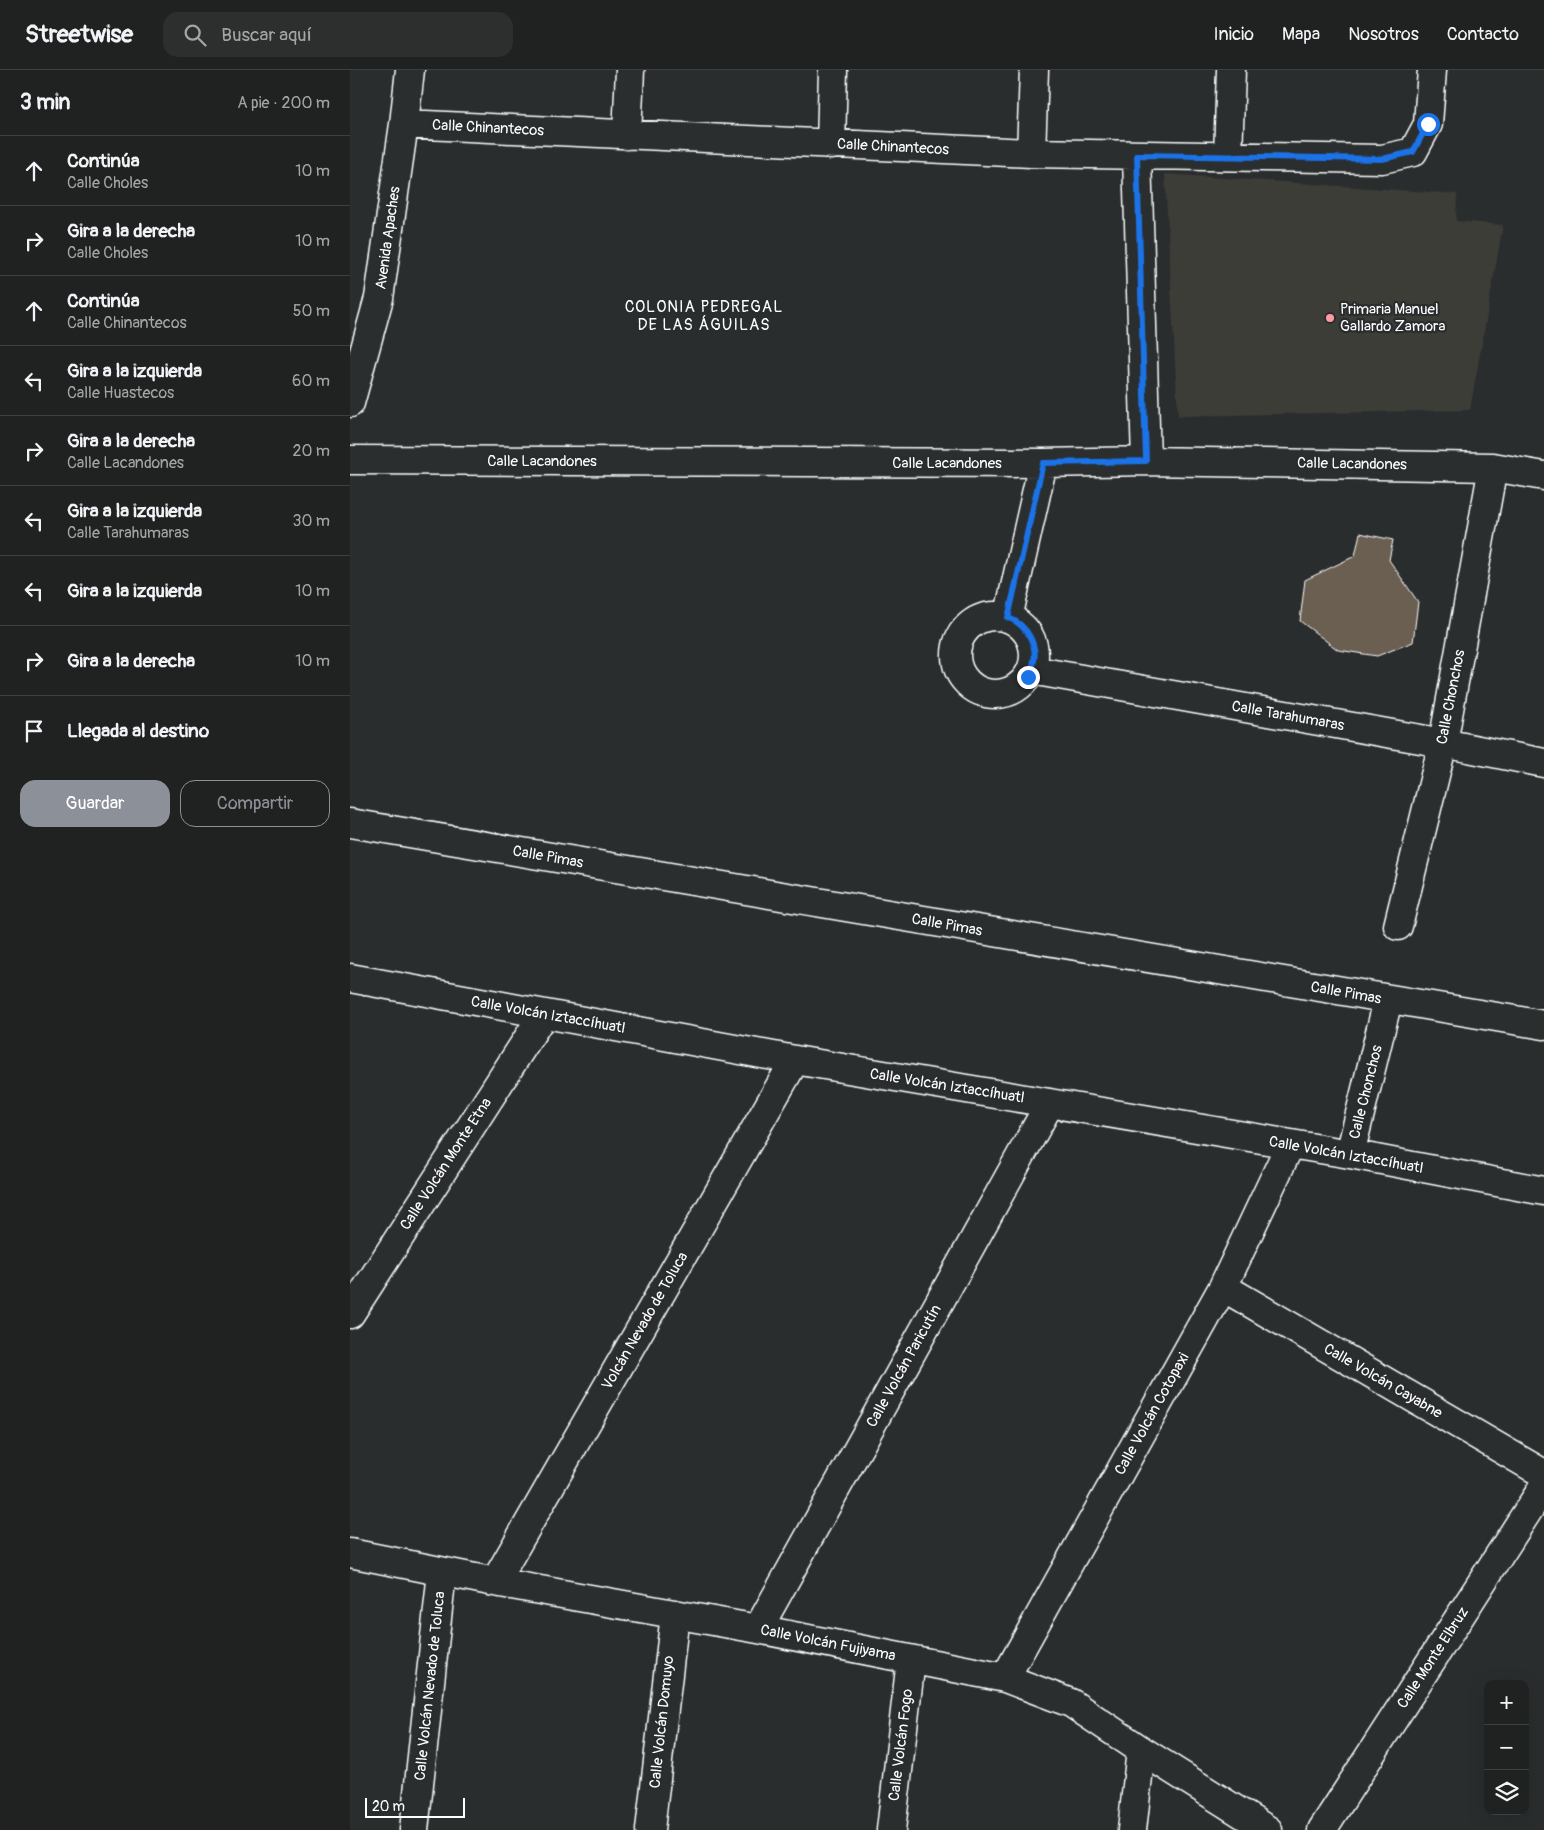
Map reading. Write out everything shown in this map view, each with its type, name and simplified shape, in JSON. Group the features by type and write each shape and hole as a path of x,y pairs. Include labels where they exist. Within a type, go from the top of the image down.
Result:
{"street":[{"name":"Avenida Apaches","path":"350,403 379,298 410,70"},
{"path":"628,135 630,70"},
{"path":"831,145 833,70"},
{"path":"1031,154 1034,70"},
{"path":"1228,156 1231,70"},
{"name":"Calle Chinantecos","path":"404,124 1031,154 1382,159 1413,152 1428,124 1432,70"},
{"path":"1137,155 1146,461"},
{"name":"Calle Lacandones","path":"350,460 1043,463 1146,461 1493,467 1544,476"},
{"path":"1008,618 1043,463"},
{"name":"Calle Chonchos","path":"1398,926 1443,743 1493,467"},
{"path":"989,616 1008,618 1024,628 1031,639 1034,665 1028,677 1019,686 1008,692 995,694 982,692 970,686 961,676 956,664 955,652 959,639 966,628 976,620 989,616"},
{"name":"Calle Tarahumaras","path":"1031,670 1443,743 1544,763"},
{"name":"Calle Pimas","path":"350,824 1544,1025"},
{"name":"Calle Volcán Iztaccíhuatl","path":"350,978 795,1060 1350,1154 1544,1191"},
{"name":"Calle Chonchos","path":"1350,1154 1388,1000"},
{"name":"Calle Volcán Monte Etna","path":"350,1314 543,1015"},
{"name":"Volcán Nevado de Toluca","path":"495,1582 795,1060"},
{"name":"Calle Volcán Paricutín","path":"758,1629 1050,1103"},
{"name":"Calle Volcán Cotopaxi","path":"1005,1678 1223,1287 1290,1145"},
{"name":"Calle Volcán Cayabne","path":"1223,1287 1544,1474"},
{"name":"Calle Monte Elbruz","path":"1322,1830 1544,1486"},
{"name":"Calle Volcán Fujiyama","path":"350,1554 758,1629 1005,1678 1071,1703 1141,1750 1268,1830"},
{"name":"Calle Volcán Nevado de Toluca","path":"414,1830 442,1572"},
{"name":"Calle Volcán Domuyo","path":"650,1830 674,1614"},
{"name":"Calle Volcán Fogo","path":"891,1830 911,1660"},
{"path":"1132,1830 1141,1750"}],"shaded area":[{"name":"Primaria Manuel Gallardo Zamora","path":"1165,174 1457,194 1456,221 1503,225 1470,410 1178,416"}],"building":[{"path":"1360,533 1393,540 1389,560 1418,602 1413,642 1377,656 1338,650 1300,621 1305,580 1355,556"}],"place":[{"name":"Primaria Manuel Gallardo Zamora","path":"1330,318"}],"district":[{"name":"COLONIA PEDREGAL DE LAS ÁGUILAS","path":"704,316"}],"route":[{"path":"1028,677 1034,665 1031,639 1024,628 1008,618 1043,463 1146,461 1137,155 1382,159 1413,152 1428,124"}]}
